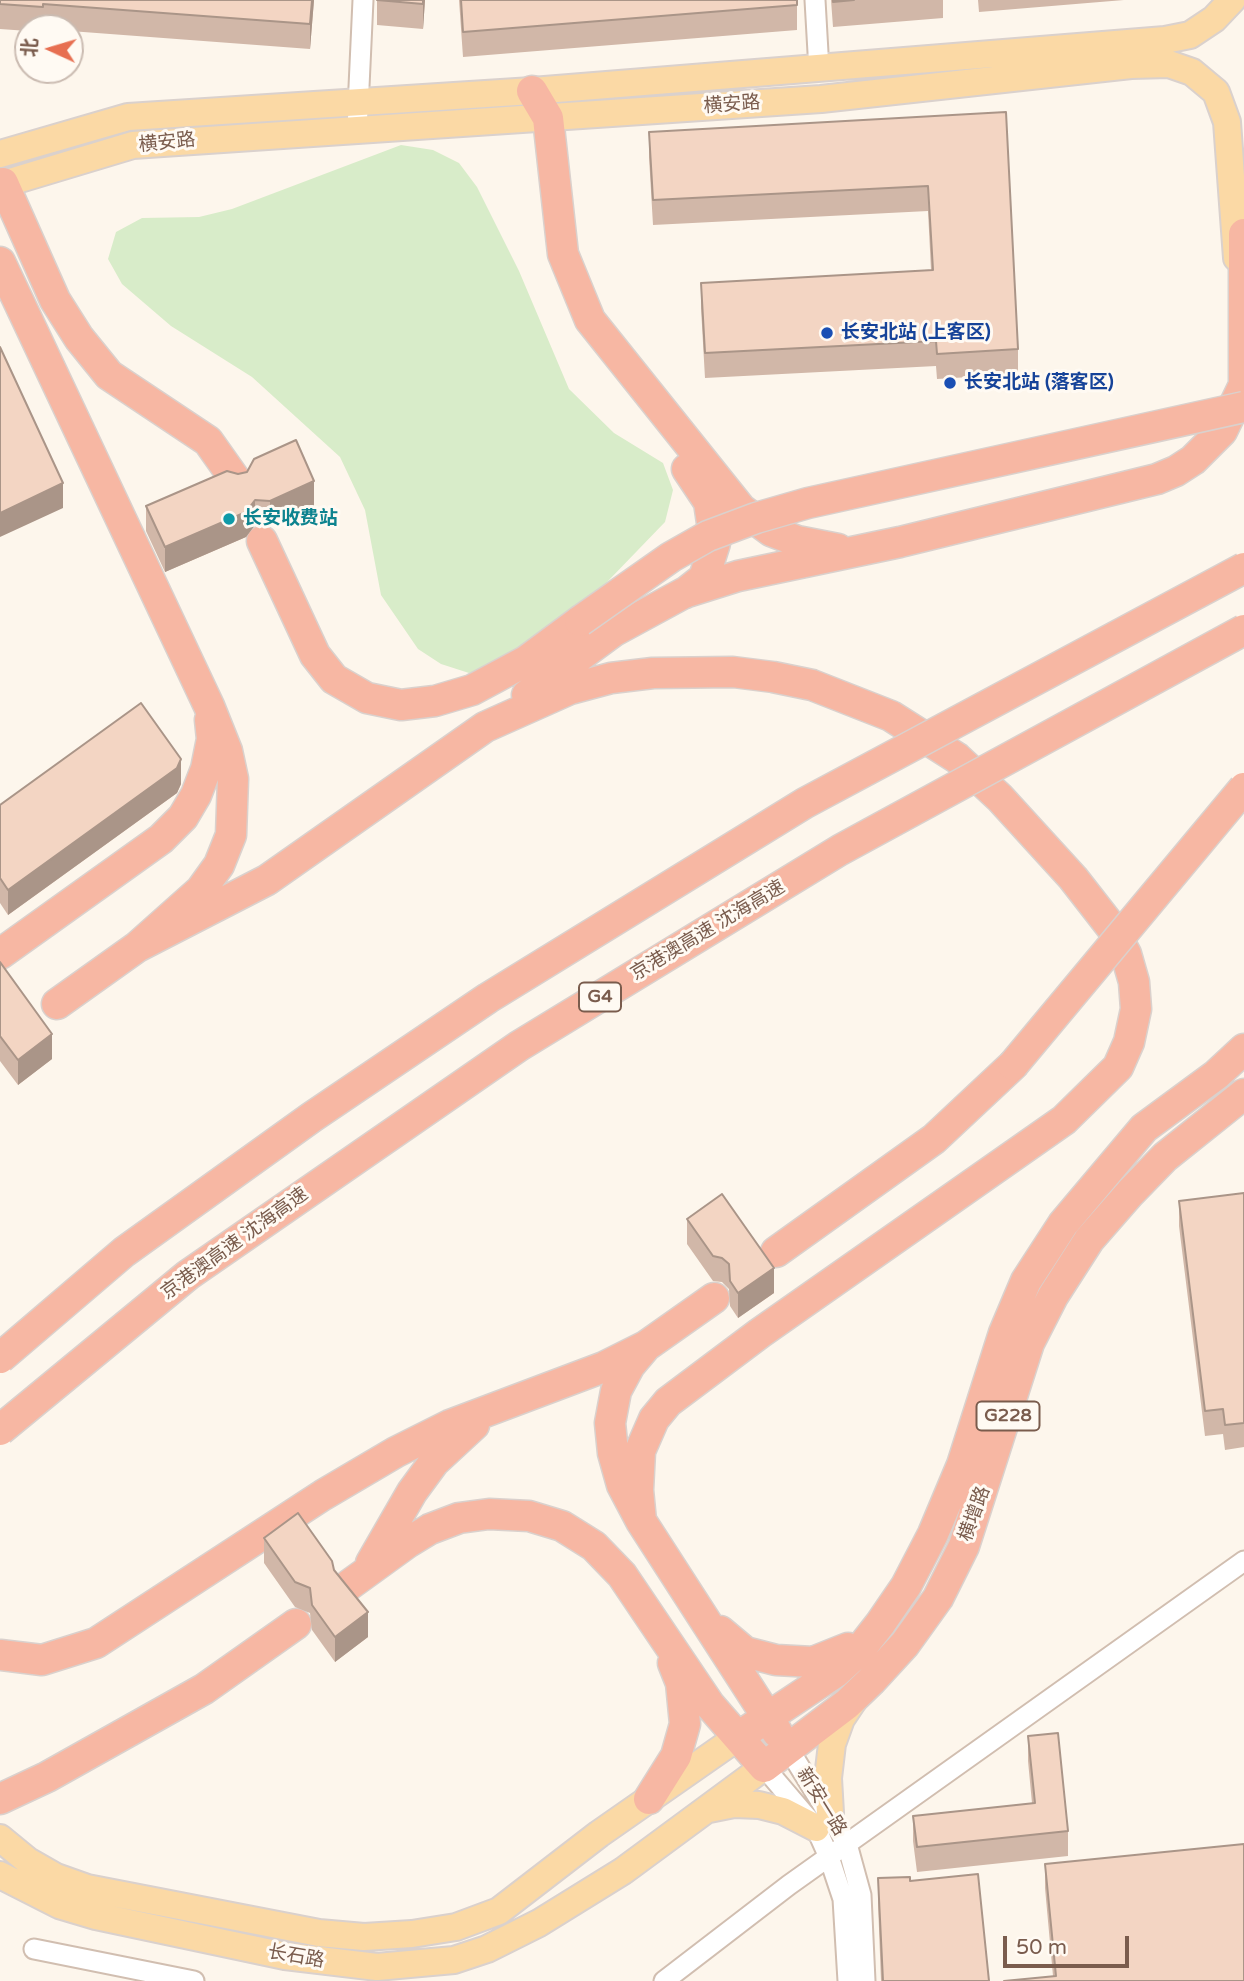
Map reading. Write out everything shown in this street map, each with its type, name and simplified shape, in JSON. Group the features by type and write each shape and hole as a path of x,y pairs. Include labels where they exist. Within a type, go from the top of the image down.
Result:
{"highway":[{"path":"536,110 563,254 590,320 741,509 771,531 797,541 848,552"},
{"path":"137,947 267,880 485,727 614,631 684,593 704,578 712,560 715,543 709,502 696,480 604,366 567,309 544,240 536,110"},
{"path":"1,181 55,300 79,338 109,375 208,441 237,482"},
{"path":"684,593 738,576 1157,479 1194,460 1208,447 1244,402 1244,234"},
{"path":"0,262 209,706 227,751 233,779 231,835 219,865 201,890 137,947 57,1004"},
{"path":"262,541 315,655 334,679 367,698 401,705 435,701 472,690 526,661 671,556 708,536 756,518 808,503 1244,402"},
{"path":"0,1358 124,1252 312,1117 488,998 805,803 1244,568"},
{"name":"京港澳高速 沈海高速","path":"0,1430 188,1275 519,1046 840,850 1244,630"},
{"path":"485,727 570,690 611,678 653,673 733,672 773,677 852,700 924,734 957,758 1000,798 1095,903 1126,954 1134,982 1136,1009 1129,1042 1118,1067 1064,1121 760,1334 668,1402 654,1419 640,1451 638,1490 641,1521"},
{"path":"0,954 161,839 183,817 197,795 206,769 212,739 209,706"},
{"path":"776,1252 934,1139 1013,1065 1244,788"},
{"name":"G228","path":"1216,1075 1244,1049"},
{"name":"横增路","path":"738,1737 836,1672 873,1634 906,1586 933,1534 962,1465 1003,1333 1026,1281 1063,1224 1144,1128 1216,1075"},
{"name":"横增路","path":"764,1767 856,1696 905,1644 938,1598 964,1546 1029,1343 1053,1296 1089,1240 1164,1157 1232,1108 1244,1094"},
{"path":"0,1655 42,1660 96,1643 385,1458 450,1425 604,1367 646,1346 714,1298"},
{"path":"646,1346 630,1365 616,1391 610,1423 613,1453 622,1485 641,1521 788,1748"},
{"path":"496,1408 434,1462 357,1579 418,1536 459,1518 489,1514 529,1516 562,1526 594,1546 622,1574 660,1626 709,1704 764,1767"},
{"path":"702,1612 745,1652 776,1660 813,1662 873,1634"},
{"path":"0,1799 47,1777 204,1689 296,1625"},
{"path":"649,1799 676,1756 685,1724 681,1683 660,1626"}],"main road":[{"name":"横安路","path":"1,181 133,145 357,130 536,110 819,69 1166,40 1190,35 1214,19 1232,0"},
{"name":"横安路","path":"0,154 128,117 357,101 536,110 821,99 1131,65 1169,64 1192,72 1216,92 1227,122 1242,335"},
{"path":"1216,1075 1244,1062"},
{"path":"707,1809 734,1804 759,1805 823,1820 832,1744 841,1719 856,1696"},
{"name":"横增路","path":"599,1834 738,1737"},
{"name":"横增路","path":"623,1871 764,1767"},
{"name":"长石路","path":"0,1838 47,1872 88,1888 319,1933 364,1937 412,1934 456,1927 499,1911 599,1834"},
{"name":"长石路","path":"0,1875 59,1905 96,1916 307,1960 377,1967 454,1961 487,1949 539,1923 623,1871"}],"street":[{"path":"357,130 363,0"},
{"path":"815,0 819,69"},
{"path":"664,1981 829,1857 1244,1560"},
{"name":"新安一路","path":"788,1748 823,1820 829,1857 842,1899 848,1981"},
{"name":"新安一路","path":"764,1767 847,1844 861,1895 865,1981"},
{"path":"34,1949 194,1981"}],"green space":[{"path":"401,145 433,150 459,163 477,187 519,271 569,389 614,433 663,463 673,490 665,522 581,609 500,666 469,673 441,664 418,649 381,595 365,510 340,457 252,377 171,326 122,284 108,259 116,232 142,218 199,217 232,209"}],"building":[{"path":"0,0 312,0 310,24 43,4 43,7 0,4"},
{"path":"377,0 423,0 423,4"},
{"path":"461,0 797,0 797,5 463,32"},
{"path":"1006,112 1018,349 937,354 936,341 705,353 701,283 933,270 928,186 653,200 649,132"},
{"path":"0,347 63,483 0,513"},
{"path":"296,440 314,481 270,501 255,500 246,512 165,547 146,506 227,471 238,474 247,472 254,459"},
{"path":"141,703 181,759 177,768 8,890 0,878 0,805"},
{"path":"0,962 52,1034 18,1060 0,1036"},
{"path":"1244,1193 1244,1423 1225,1425 1223,1409 1205,1411 1179,1201"},
{"path":"722,1194 774,1268 738,1293 730,1281 729,1264 722,1258 713,1256 687,1219"},
{"path":"298,1513 332,1561 334,1570 368,1612 335,1637 312,1605 310,1588 295,1582 264,1538"},
{"path":"1058,1733 1068,1831 917,1847 913,1816 1035,1803 1028,1736"},
{"path":"1244,1844 1244,1981 1004,1981 1056,1976 1045,1864"},
{"path":"978,1874 989,1981 883,1981 878,1878 910,1877 910,1881"}],"place":[{"name":"长安北站 (上客区)","path":"827,333"},
{"name":"长安北站 (落客区)","path":"950,383"},
{"name":"长安收费站","path":"229,519"}]}
